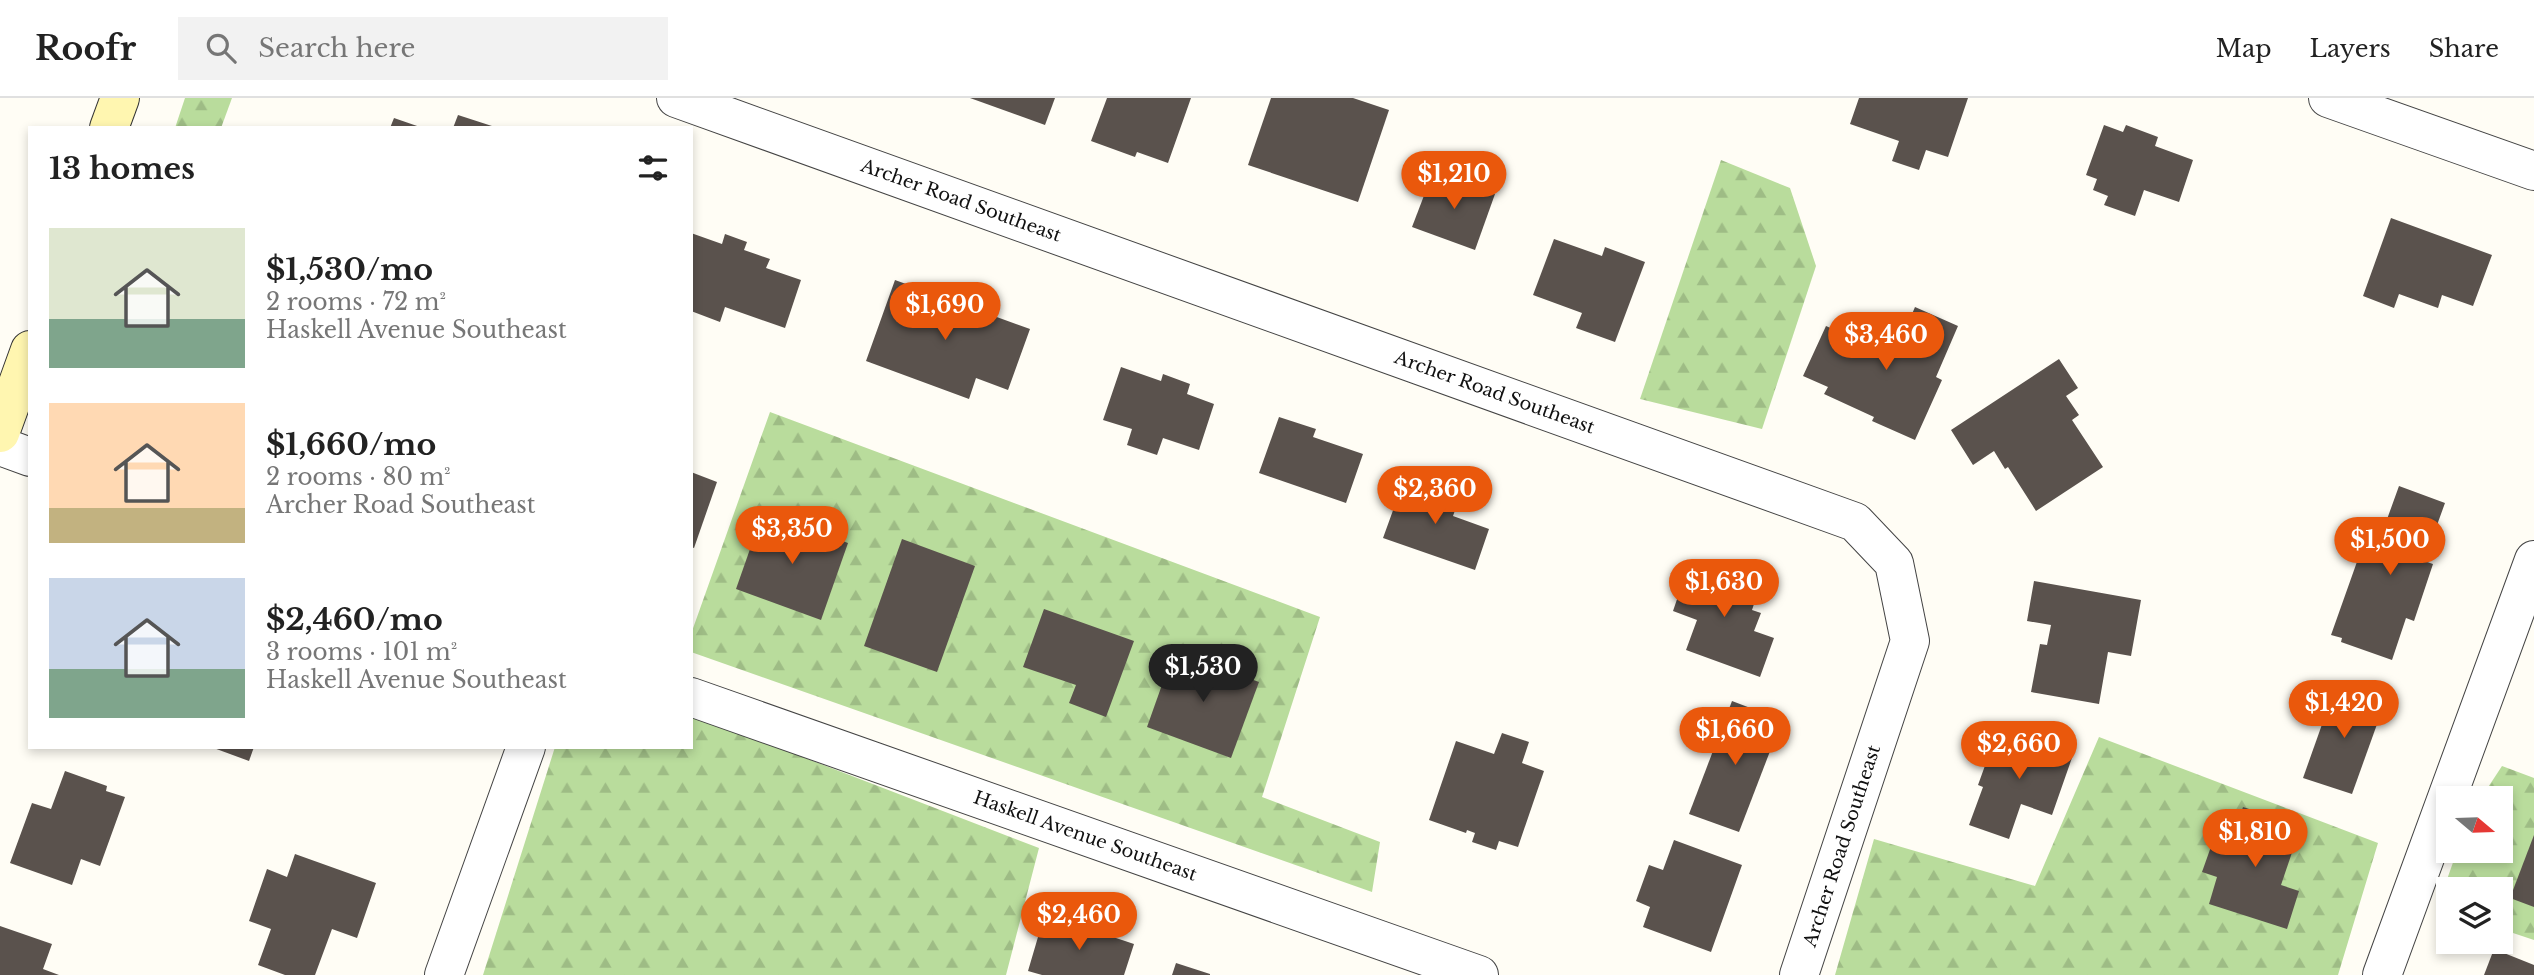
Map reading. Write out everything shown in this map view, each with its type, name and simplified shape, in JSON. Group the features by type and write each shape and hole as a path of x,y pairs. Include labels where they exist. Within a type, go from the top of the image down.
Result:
{"street":[{"path":"110,126 120,98"},
{"name":"Archer Road Southeast","path":"676,98 1855,522 1894,563 1910,641 1799,975"},
{"path":"2328,98 2534,171"},
{"path":"0,433 28,356"},
{"path":"0,446 28,456"},
{"path":"2382,975 2534,560"},
{"name":"Haskell Avenue Southeast","path":"693,698 1479,975"},
{"path":"444,975 525,749"}],"green space":[{"path":"185,98 232,98 222,126 176,126"},
{"path":"1721,160 1790,188 1816,266 1762,429 1640,399"},
{"path":"770,412 1320,617 1262,797 1380,842 1372,892 693,653 693,628"},
{"path":"693,715 1039,848 1006,975 483,975 554,749 693,749"},
{"path":"2099,737 2378,843 2338,975 1835,975 1874,839 2035,886"},
{"path":"2502,766 2534,778 2534,940 2513,933 2513,877 2448,877 2453,863 2513,863 2513,786 2489,786"}],"building":[{"path":"970,98 1055,98 1045,125"},
{"path":"1107,98 1191,98 1168,163 1137,152 1135,157 1091,141"},
{"path":"1271,98 1353,98 1389,110 1358,202 1248,165"},
{"path":"1859,98 1968,98 1948,157 1926,150 1919,170 1892,161 1899,141 1850,124"},
{"path":"458,115 492,126 454,126"},
{"path":"394,118 417,126 391,126"},
{"path":"2104,125 2123,132 2126,125 2158,137 2155,146 2193,160 2179,202 2144,190 2135,216 2104,205 2108,196 2093,190 2097,179 2086,175"},
{"path":"1433,172 1495,194 1475,250 1412,227"},
{"path":"2391,218 2492,255 2473,306 2442,295 2438,308 2399,294 2394,308 2363,296"},
{"path":"693,234 722,244 725,234 747,242 744,250 770,259 766,268 801,280 785,328 725,307 720,322 693,312"},
{"path":"1554,239 1602,256 1605,247 1645,262 1615,342 1576,328 1582,313 1533,295"},
{"path":"895,280 1030,329 1008,390 976,378 969,399 866,361"},
{"path":"1915,307 1958,326 1936,377 1942,380 1915,440 1872,421 1874,417 1824,394 1828,387 1803,376 1826,326 1894,356"},
{"path":"2059,359 2078,388 2066,396 2079,415 2072,420 2103,467 2036,511 2008,467 2005,469 1994,451 1973,465 1951,430"},
{"path":"1121,367 1161,381 1163,374 1190,384 1187,394 1214,404 1199,450 1163,438 1157,455 1127,445 1132,429 1103,420"},
{"path":"1279,417 1316,429 1313,437 1363,454 1346,503 1259,473"},
{"path":"693,473 717,482 693,548"},
{"path":"1404,480 1459,499 1453,516 1489,529 1475,570 1383,538"},
{"path":"2399,486 2445,503 2424,561 2433,564 2414,621 2406,618 2392,660 2341,642 2342,638 2331,635 2364,542 2377,547"},
{"path":"763,512 848,543 821,620 736,589"},
{"path":"902,539 975,566 937,672 864,646"},
{"path":"1714,566 1761,583 1752,610 1761,613 1754,631 1774,638 1760,677 1686,650 1697,620 1673,611 1688,567 1711,575"},
{"path":"2034,581 2141,600 2131,656 2108,652 2099,704 2031,692 2040,644 2047,645 2051,625 2027,621"},
{"path":"1044,609 1134,641 1106,717 1069,703 1076,685 1023,667"},
{"path":"1174,651 1259,682 1231,758 1147,727"},
{"path":"2336,685 2385,702 2352,794 2303,778"},
{"path":"1732,701 1782,720 1739,832 1689,814"},
{"path":"2004,728 2074,752 2052,815 2021,804 2009,839 1969,825 1983,787 1978,785 1991,749 1996,751"},
{"path":"1502,733 1529,742 1522,763 1544,771 1518,847 1499,841 1496,850 1472,842 1475,833 1467,830 1466,833 1429,820 1456,741 1494,754"},
{"path":"216,749 253,749 249,761"},
{"path":"65,771 107,786 106,791 125,797 100,866 81,859 72,885 10,863 32,803 51,809"},
{"path":"2243,807 2301,826 2281,885 2299,891 2287,929 2209,904 2217,877 2202,872 2213,841 2230,847"},
{"path":"2534,835 2534,907 2513,899 2513,890"},
{"path":"1674,840 1742,865 1711,952 1643,927 1650,907 1636,901 1649,865 1663,870"},
{"path":"295,854 376,883 357,938 332,929 315,975 285,975 258,965 271,929 249,921 267,869 287,877"},
{"path":"1043,920 1076,931 1080,922 1114,933 1113,937 1134,944 1124,975 1042,975 1028,971"},
{"path":"0,926 52,944 43,969 59,975 0,975"},
{"path":"2492,954 2506,954 2534,965 2534,975 2484,975"},
{"path":"1176,963 1210,974 1210,975 1172,975"}]}
